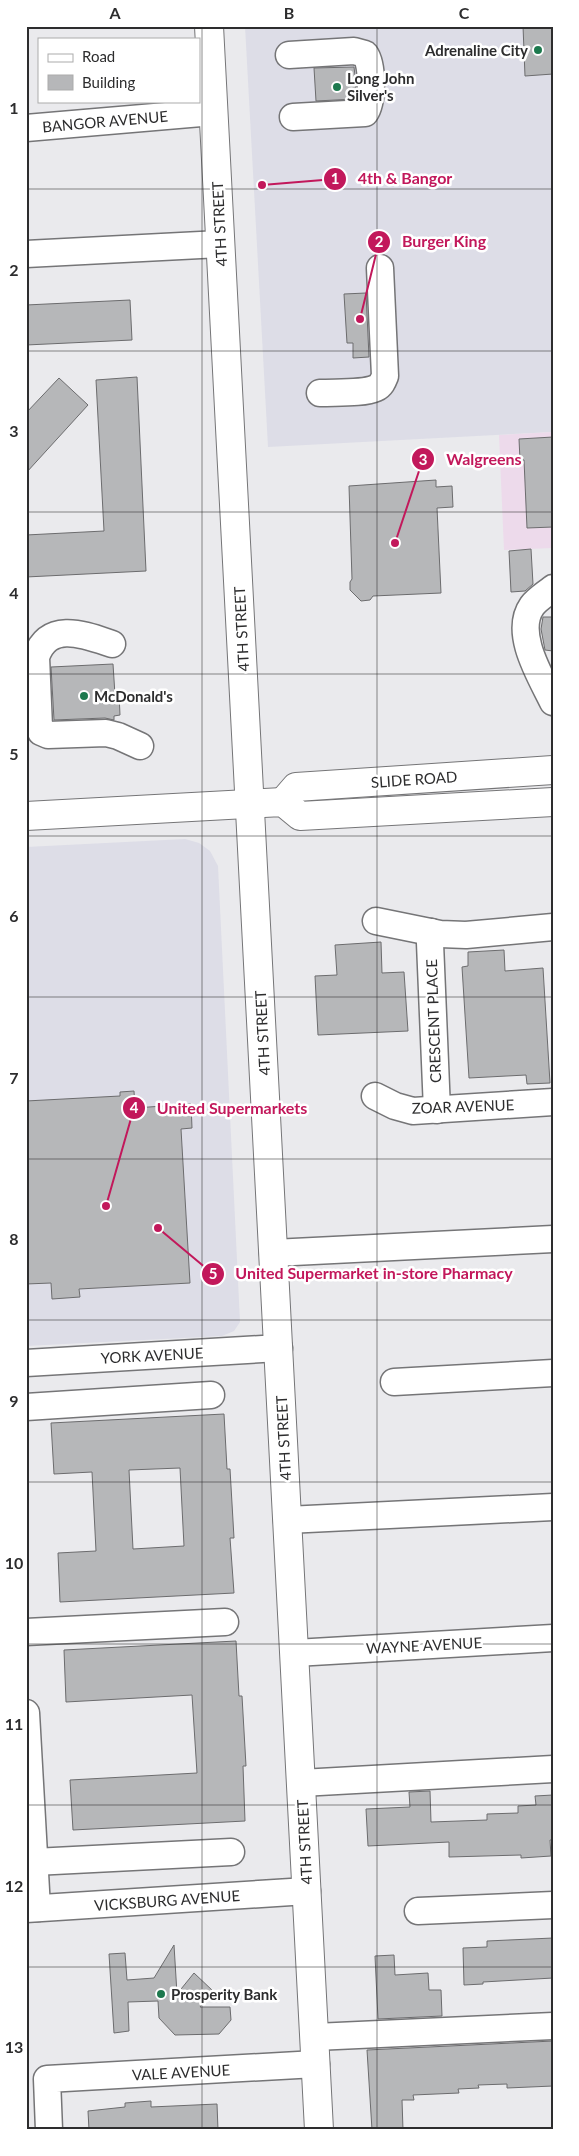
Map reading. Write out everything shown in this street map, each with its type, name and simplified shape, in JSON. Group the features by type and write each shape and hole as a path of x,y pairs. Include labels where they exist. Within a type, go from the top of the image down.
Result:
{"main road":[{"name":"4TH STREET","path":"209,26 320,2130"},
{"name":"SLIDE ROAD","path":"553,770 296,787 283,802 300,816 553,802"},
{"path":"26,816 283,802"}],"street":[{"path":"289,55 360,52 369,59 371,99 366,113 292,118"},
{"name":"BANGOR AVENUE","path":"26,128 213,112"},
{"path":"26,254 220,244"},
{"path":"320,393 368,390 378,388 383,382 385,376 380,268"},
{"path":"553,588 532,607 525,626 528,652 553,702"},
{"path":"50,750 43,747 39,740 36,657 40,648 46,640 59,634 72,632 112,644"},
{"path":"39,727 41,732 48,735 106,734 118,736 140,746"},
{"path":"376,921 431,932 466,934 553,927"},
{"name":"CRESCENT PLACE","path":"431,932 436,1110"},
{"name":"ZOAR AVENUE","path":"375,1096 395,1106 413,1111 553,1102"},
{"path":"273,1253 553,1239"},
{"name":"YORK AVENUE","path":"26,1362 278,1348"},
{"path":"394,1382 553,1373"},
{"path":"26,1407 211,1395"},
{"path":"287,1520 553,1506"},
{"path":"26,1632 225,1622"},
{"name":"WAYNE AVENUE","path":"295,1653 553,1638"},
{"path":"26,1713 34,1862 32,1908"},
{"path":"301,1783 553,1768"},
{"path":"34,1862 231,1852"},
{"name":"VICKSBURG AVENUE","path":"32,1908 307,1891"},
{"path":"418,1911 553,1905"},
{"path":"315,2037 553,2026"},
{"name":"VALE AVENUE","path":"49,2130 47,2079 316,2064"}],"shaded area":[{"path":"245,26 553,26 553,432 268,447"},
{"path":"553,432 553,548 504,550 499,435"},
{"path":"185,839 199,843 210,851 218,866 240,1322 234,1331 222,1336 26,1346 26,847"}],"building":[{"name":"Adrenaline City","path":"523,26 553,26 553,74 525,76"},
{"name":"Long John Silver's","path":"354,67 355,99 316,101 314,68"},
{"path":"366,293 369,357 353,358 353,343 347,343 344,294"},
{"path":"130,300 132,340 26,345 26,305"},
{"path":"137,377 146,571 26,577 26,535 104,531 96,380"},
{"path":"59,378 88,405 26,473 26,413"},
{"path":"553,437 553,527 527,528 524,460 520,460 519,439"},
{"path":"436,480 436,487 452,486 453,507 437,508 441,593 373,596 370,600 361,601 350,590 352,579 349,486"},
{"path":"531,549 533,584 525,591 511,592 509,551"},
{"path":"543,617 553,617 553,651 545,650 541,629"},
{"name":"McDonald's","path":"113,664 115,695 119,694 120,715 114,716 114,720 105,718 54,720 51,667"},
{"path":"381,942 382,973 404,972 408,1031 318,1035 315,976 337,975 335,945"},
{"path":"504,950 505,971 543,968 550,1083 527,1084 526,1075 469,1078 462,967 468,966 468,952"},
{"path":"134,1091 135,1108 191,1104 192,1128 181,1129 190,1283 79,1289 80,1297 52,1299 51,1283 26,1284 26,1101 120,1096 120,1092"},
{"path":"224,1414 227,1469 230,1469 234,1538 230,1538 234,1593 60,1602 58,1553 96,1551 92,1472 54,1474 51,1423","holes":["180,1468 184,1546 133,1549 129,1470"]},
{"path":"236,1641 239,1696 242,1696 246,1766 243,1766 245,1821 73,1830 70,1780 197,1773 192,1695 66,1702 64,1650"},
{"path":"430,1791 431,1822 487,1820 487,1814 518,1813 518,1806 536,1805 535,1796 553,1795 553,1840 550,1840 551,1856 521,1858 521,1855 449,1857 449,1842 368,1846 366,1809 410,1807 409,1792"},
{"path":"553,1938 553,1978 483,1982 483,1984 464,1985 463,1948 487,1947 487,1941"},
{"name":"Prosperity Bank","path":"174,1945 177,1994 194,1973 213,1991 200,2007 230,2007 231,2020 219,2034 175,2035 159,2018 158,2001 128,2002 129,2031 114,2033 109,1954 125,1953 127,1980 154,1978"},
{"path":"394,1955 395,1975 428,1973 429,1990 441,1990 442,2016 378,2019 375,1956"},
{"path":"553,2041 553,2086 507,2088 507,2084 478,2085 479,2088 458,2089 459,2093 413,2095 414,2100 402,2100 403,2130 372,2130 367,2050"},
{"path":"151,2101 151,2107 217,2104 218,2130 89,2130 88,2111 125,2107 125,2103"}],"place":[{"name":"Adrenaline City","path":"538,50"},
{"name":"Long John Silver's","path":"337,87"},
{"name":"4th & Bangor","path":"262,185"},
{"name":"Burger King","path":"360,319"},
{"name":"Walgreens","path":"395,543"},
{"name":"McDonald's","path":"84,696"},
{"name":"United Supermarkets","path":"106,1206"},
{"name":"United Supermarket in-store Pharmacy","path":"158,1228"},
{"name":"Prosperity Bank","path":"161,1994"}]}
